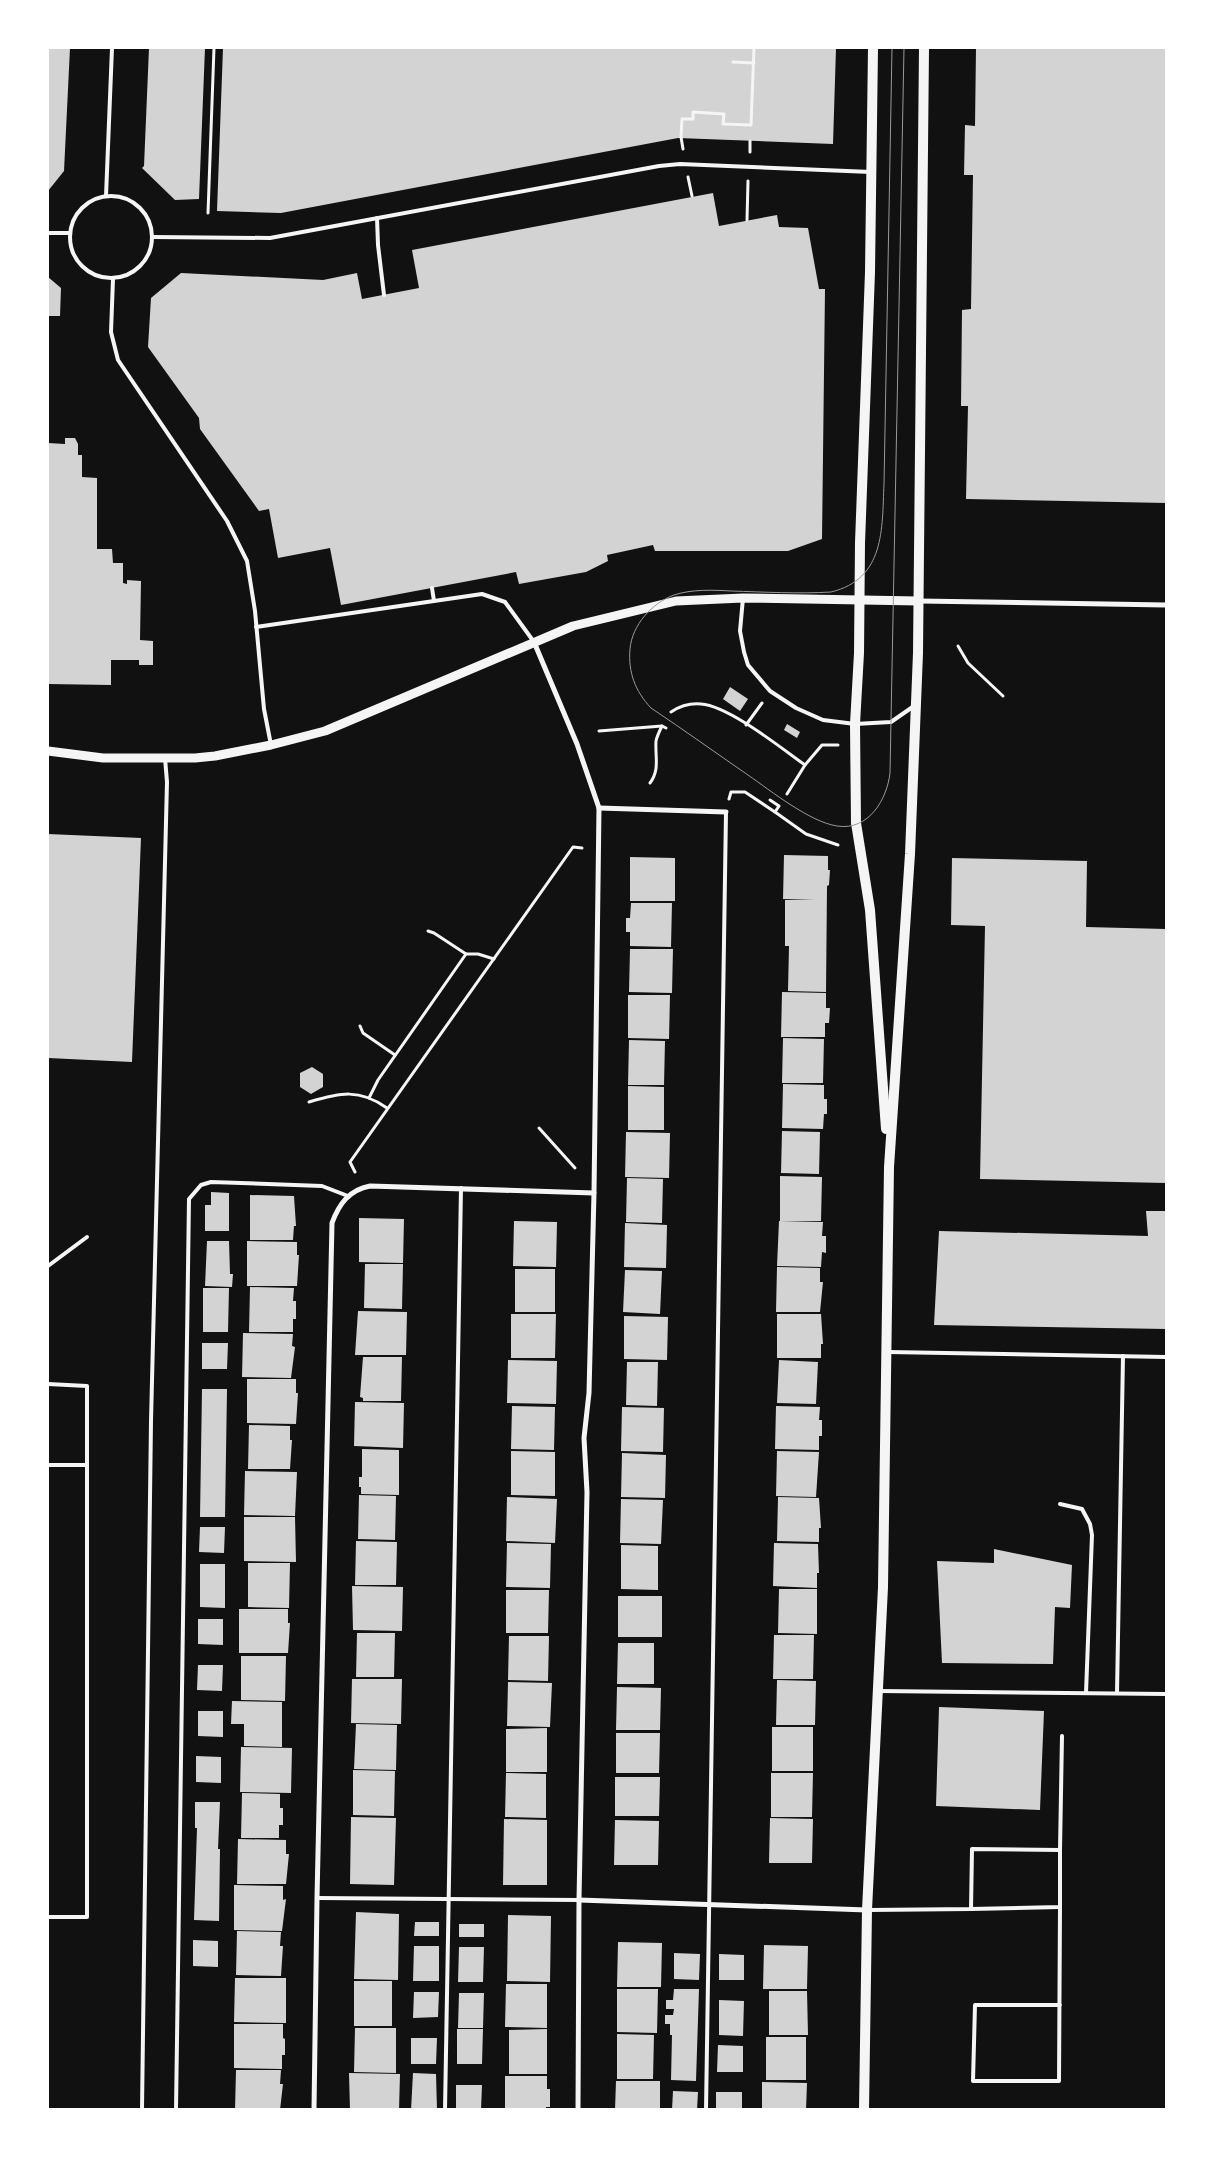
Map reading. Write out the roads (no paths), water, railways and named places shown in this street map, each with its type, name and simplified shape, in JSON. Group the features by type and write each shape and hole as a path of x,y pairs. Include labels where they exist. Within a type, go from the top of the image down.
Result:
{"main road":[{"path":"873,48 870,272 859,600 859,653 855,724 856,824 870,910 889,1167"},
{"path":"864,2110 867,1910 883,1587 889,1167 910,854 916,705 919,601 924,48"}],"street":[{"path":"48,751 103,758 165,758 215,756 271,744 325,731 573,626 662,604 704,599 743,598 1166,605"},
{"path":"534,642 577,744 599,808 594,1193 589,1393 584,1438 587,1492 579,1900 578,2110"},
{"path":"599,808 726,812"},
{"path":"314,2110 316,1898 332,1231 338,1207 348,1196 361,1188 370,1186 594,1193"},
{"path":"579,1900 867,1910"}],"lane":[{"path":"106,196 112,48"},
{"path":"153,237 270,238 659,166 680,164 871,172"},
{"path":"106,196 118,196 132,201 143,211 150,224 153,237 147,258 132,272 113,278 102,278 90,273 80,264 71,248 70,233 79,212 89,202 106,196"},
{"path":"377,218 384,295"},
{"path":"48,233 70,233"},
{"path":"113,278 111,332 118,360 227,521 247,561 264,709 271,744"},
{"path":"432,588 434,601"},
{"path":"256,627 482,594 505,602 534,642"},
{"path":"743,598 740,632 748,665 770,691 796,708 823,720 855,724 891,722 916,705"},
{"path":"142,2110 151,1421 167,782 165,758"},
{"path":"706,2110 726,812"},
{"path":"176,2110 190,1199 202,1185 211,1182 322,1186 348,1196"},
{"path":"445,2110 461,1188"},
{"path":"48,1266 87,1237"},
{"path":"886,1352 1166,1357"},
{"path":"1118,1693 1123,1356"},
{"path":"48,1384 86,1386 87,1465 87,1917 48,1917"},
{"path":"48,1465 87,1465"},
{"path":"1060,1504 1082,1509 1090,1524 1092,1535 1086,1693"},
{"path":"878,1691 1166,1694"},
{"path":"1060,2005 975,2004 973,2081 1059,2081 1060,2005 1060,1850 1062,1736"},
{"path":"971,1908 972,1849 1060,1850"},
{"path":"316,1898 579,1900"},
{"path":"867,1910 1060,1906"}],"tram line":[{"path":"892,48 883,501 881,535 871,564 862,576 849,585 831,592 794,593 702,590 674,595 658,603 644,616 635,632 630,649 630,666 634,681 645,702 651,708 791,805 815,819 837,826 848,826 867,818 880,803 885,793 890,773 904,48"}]}
